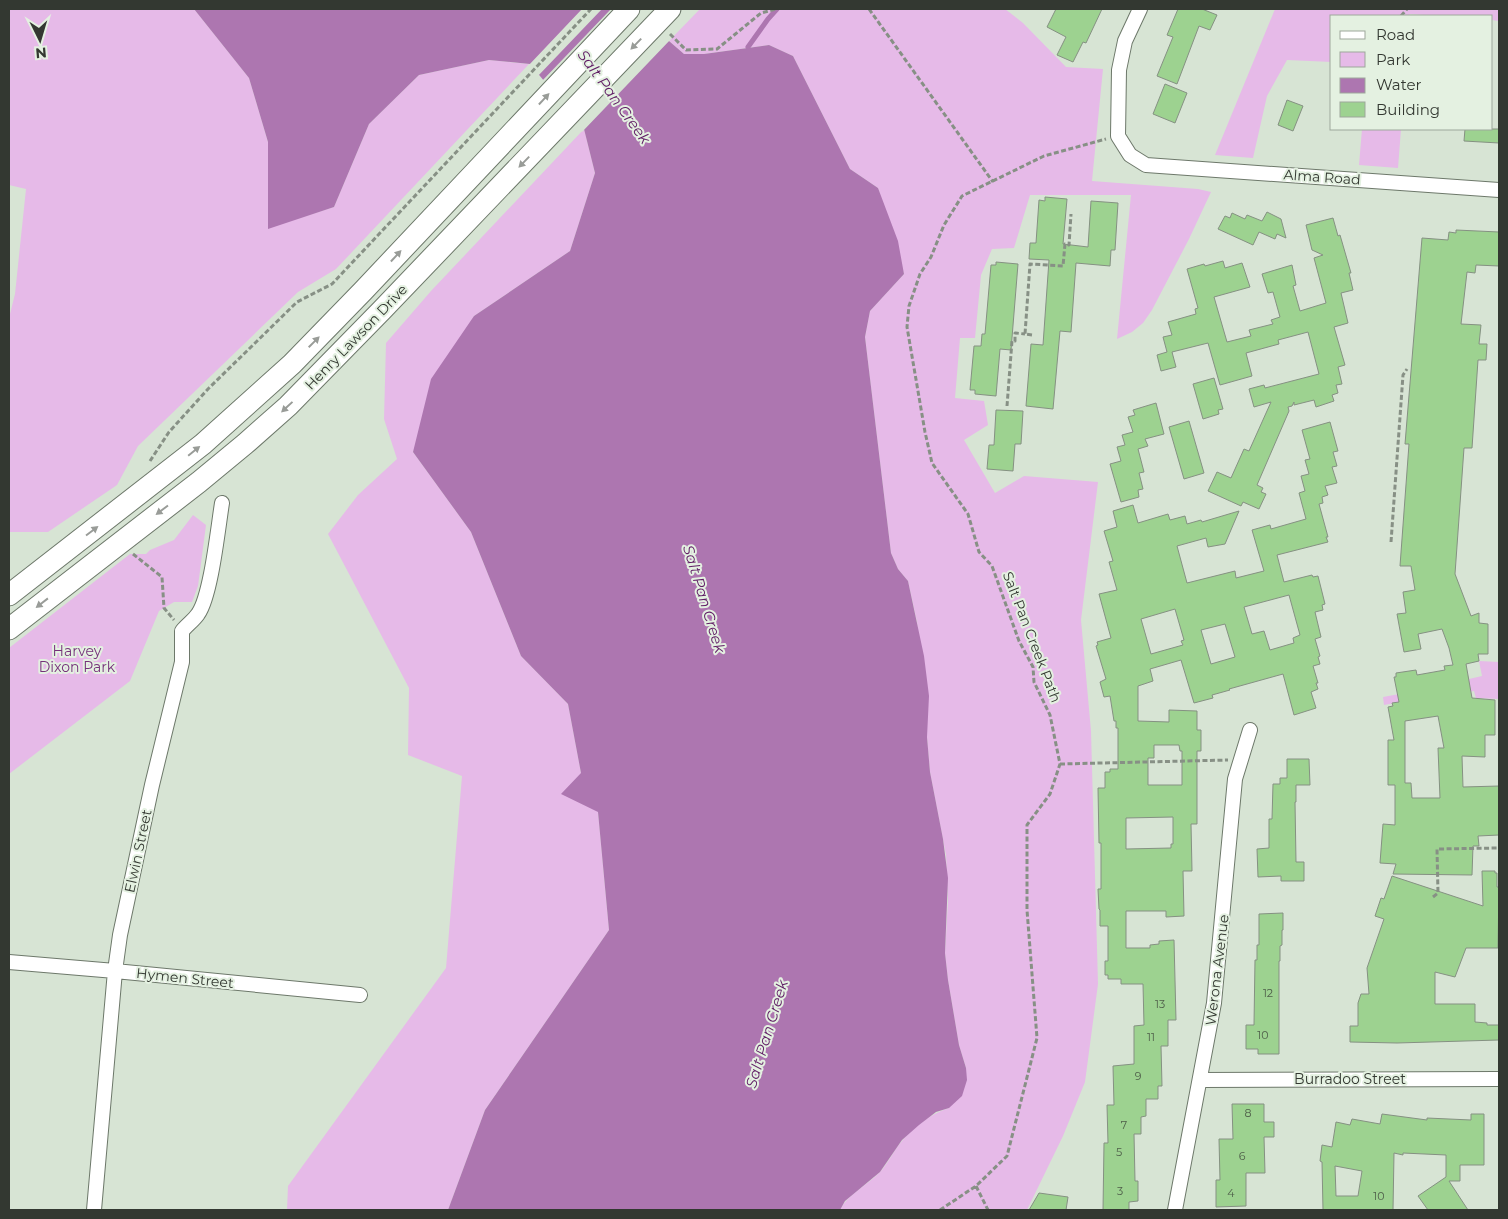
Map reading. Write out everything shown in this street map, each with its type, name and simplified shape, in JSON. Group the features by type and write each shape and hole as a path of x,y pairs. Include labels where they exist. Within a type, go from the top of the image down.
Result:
{"main road":[{"name":"Henry Lawson Drive","path":"9,595 203,444 292,364 629,9"},
{"name":"Henry Lawson Drive","path":"9,629 199,482 266,426 312,383 670,9"}],"street":[{"path":"1118,136 1119,70 1125,42 1140,9"},
{"name":"Alma Road","path":"1118,136 1130,156 1146,165 1499,190"},
{"path":"182,631 198,614 204,603 222,503"},
{"name":"Elwin Street","path":"94,1210 115,971 120,935 152,785 182,662 182,631"},
{"name":"Werona Avenue","path":"1175,1210 1218,979 1235,779 1250,730"},
{"name":"Hymen Street","path":"9,962 360,995"},
{"name":"Burradoo Street","path":"1200,1080 1499,1078"}],"path":[{"path":"150,462 169,432 208,389 297,302 332,284 591,9"},
{"path":"665,30 686,50 717,49 761,13 776,9"},
{"path":"869,9 993,182"},
{"name":"Salt Pan Creek Path","path":"940,1210 976,1186 1007,1156 1037,1038 1027,910 1027,825 1050,794 1060,764 1050,715 1034,682 1033,666 1019,641 992,566 979,552 968,514 932,463 907,327 909,306 920,274 931,257 944,225 962,196 1044,156 1118,136"},
{"path":"1025,334 1030,264 1063,266 1065,244 1069,245 1071,214"},
{"path":"1007,406 1012,341 1015,342 1015,333 1032,335"},
{"path":"1391,542 1403,375 1408,369"},
{"path":"118,543 162,577 164,608 182,631"},
{"path":"1060,764 1241,760"},
{"path":"1433,897 1438,893 1438,848 1499,848"},
{"path":"976,1186 988,1210"}],"green space":[{"path":"9,9 194,9 249,78 268,142 268,228 334,207 369,124 419,75 489,60 529,64 336,269 298,292 138,446 117,485 48,532 9,532 9,318 15,294 26,189 9,185"},
{"path":"700,9 1005,9 1023,23 1066,67 1103,69 1092,181 1198,189 1211,192 1152,310 1143,323 1132,332 1117,339 1131,195 1030,195 1014,248 992,249 981,275 975,338 960,338 955,398 984,401 988,425 964,440 995,493 1024,476 1098,482 1081,620 1091,731 1098,984 1085,1082 1063,1136 1027,1210 840,1210 852,1195 874,1178 912,1130 929,1117 949,1108 966,1068 959,1045 945,953 948,900 946,855 930,772 917,622 908,581 898,569 891,553 865,337 870,311 904,274 878,188 850,169 793,56 769,45 704,54 684,54 669,41"},
{"path":"1275,9 1499,9 1499,21 1493,20 1493,15 1330,15 1330,62 1287,60 1267,96 1253,158 1215,155"},
{"path":"584,129 595,173 570,251 474,316 413,452 471,532 521,656 568,704 581,773 598,812 609,930 485,1110 448,1210 287,1210 288,1186 446,968 462,776 408,755 409,688 328,534 358,495 397,459 384,419 386,343 431,291"},
{"path":"1362,130 1401,130 1398,168 1359,165"},
{"name":"Harvey Dixon Park","path":"193,515 206,525 198,586 192,602 174,602 159,611 130,681 9,774 9,648 130,554 146,554 150,550 174,540"},
{"path":"1479,661 1499,662 1499,699 1476,698 1474,691 1384,705 1383,697 1469,681 1469,679 1482,676"}],"water":[{"name":"Salt Pan Creek","path":"194,9 632,9 684,54 704,54 769,45 793,56 850,169 878,188 898,241 904,274 870,311 865,337 891,553 898,569 908,581 924,656 929,696 927,737 930,772 943,839 948,878 945,953 959,1045 966,1068 967,1080 962,1096 949,1108 936,1112 902,1140 880,1172 845,1201 840,1210 448,1210 485,1110 609,930 598,812 561,794 581,773 568,704 521,656 471,532 413,452 431,379 474,316 570,251 595,173 584,129 530,64 489,60 419,75 369,124 334,207 268,229 268,142 249,78"}],"pier":[{"path":"582,9 602,9 537,77 528,66"},
{"path":"611,9 635,9 671,39 582,132 541,82"}],"building":[{"path":"1056,9 1102,9 1086,43 1083,42 1073,62 1057,55 1066,37 1047,27"},
{"path":"1178,9 1202,9 1217,15 1210,30 1199,26 1177,84 1157,76 1173,37 1167,35"},
{"path":"1165,84 1187,93 1175,123 1153,114"},
{"path":"1287,100 1303,106 1293,131 1278,125"},
{"path":"1499,129 1499,143 1464,141 1465,130"},
{"path":"1045,197 1067,199 1063,244 1088,247 1091,201 1118,203 1115,250 1111,250 1110,266 1076,263 1071,332 1060,331 1053,409 1026,406 1031,344 1043,345 1049,260 1029,259 1030,243 1036,243 1039,200 1045,201"},
{"path":"1267,212 1281,219 1286,238 1277,234 1275,239 1259,232 1253,245 1218,229 1225,216 1230,218 1232,213 1245,219 1247,215 1262,221"},
{"path":"1333,218 1351,273 1349,273 1353,290 1341,293 1348,323 1334,327 1345,365 1338,367 1342,384 1336,385 1338,393 1332,395 1334,401 1316,407 1314,400 1294,405 1294,402 1292,406 1288,407 1289,411 1257,485 1263,488 1261,492 1266,494 1259,509 1243,502 1241,506 1208,491 1217,472 1231,478 1244,449 1249,451 1271,402 1254,407 1249,389 1264,385 1265,388 1319,374 1308,332 1278,340 1279,344 1246,353 1252,376 1220,385 1208,343 1172,352 1176,367 1161,371 1157,355 1167,352 1163,337 1172,335 1168,322 1196,314 1195,309 1198,308 1187,269 1223,261 1225,268 1242,263 1250,287 1214,297 1227,342 1251,336 1249,330 1273,324 1271,320 1280,317 1273,292 1268,293 1262,274 1292,265 1296,285 1293,286 1300,311 1326,303 1314,258 1323,255 1312,250 1306,225"},
{"path":"1456,230 1499,232 1499,266 1476,265 1475,273 1467,272 1461,324 1481,325 1479,344 1487,344 1486,360 1478,360 1472,448 1464,448 1455,574 1471,616 1479,613 1479,623 1488,624 1488,654 1478,654 1479,661 1466,664 1472,698 1495,700 1495,735 1485,735 1485,757 1462,756 1463,787 1499,786 1499,835 1478,836 1479,846 1473,846 1472,875 1393,874 1396,864 1380,863 1383,824 1395,825 1395,785 1388,785 1388,740 1394,740 1388,707 1393,706 1392,703 1399,702 1394,677 1396,677 1396,673 1416,670 1417,675 1445,670 1444,666 1453,665 1442,629 1418,634 1421,649 1404,652 1397,614 1406,613 1403,592 1415,590 1411,566 1400,566 1409,444 1405,444 1422,238 1448,240 1449,232 1456,233","holes":["1438,716 1444,748 1438,748 1440,798 1412,798 1411,783 1405,783 1405,721"]},
{"path":"996,262 1018,264 1011,350 1000,349 996,396 975,394 975,390 970,390 974,346 981,346 982,334 985,334 991,265 996,265"},
{"path":"1214,378 1223,409 1218,410 1219,414 1203,419 1193,384"},
{"path":"1156,403 1164,434 1145,439 1148,446 1138,449 1144,472 1139,473 1143,489 1138,490 1139,497 1121,502 1110,464 1121,461 1117,447 1125,445 1122,435 1133,432 1128,417 1135,415 1133,410"},
{"path":"996,410 1023,411 1021,444 1015,444 1013,471 987,469 989,445 994,445"},
{"path":"1189,421 1204,473 1184,479 1169,427"},
{"path":"1330,422 1338,451 1333,452 1337,466 1332,467 1337,483 1325,486 1328,495 1322,497 1323,503 1319,504 1328,542 1277,555 1284,582 1312,575 1313,577 1318,576 1325,604 1322,605 1323,610 1315,612 1321,637 1315,639 1320,656 1318,657 1320,664 1313,666 1318,689 1311,692 1316,708 1294,715 1283,674 1229,689 1212,695 1213,698 1194,703 1181,660 1150,669 1153,681 1138,686 1138,721 1169,722 1169,710 1197,711 1197,730 1201,730 1201,751 1197,751 1197,824 1191,824 1192,871 1183,871 1184,916 1166,917 1166,911 1126,911 1126,948 1150,948 1150,945 1159,944 1159,941 1174,940 1176,1020 1168,1020 1168,1046 1161,1046 1162,1086 1158,1086 1158,1099 1146,1099 1146,1116 1141,1117 1141,1134 1134,1134 1135,1181 1138,1181 1138,1201 1129,1202 1129,1210 1103,1210 1104,1143 1108,1143 1107,1105 1114,1105 1113,1066 1134,1064 1134,1026 1144,1025 1143,984 1121,984 1121,979 1108,979 1108,975 1105,975 1105,961 1108,961 1108,926 1100,926 1098,889 1101,889 1101,843 1099,843 1098,788 1105,788 1105,772 1110,772 1110,769 1118,769 1118,728 1116,728 1116,721 1114,721 1110,696 1104,697 1100,682 1106,679 1096,646 1098,645 1097,642 1111,638 1099,594 1117,590 1109,562 1113,561 1104,531 1117,527 1113,511 1133,505 1138,523 1168,514 1170,520 1185,516 1187,524 1201,520 1202,522 1239,511 1225,544 1208,547 1206,538 1177,546 1187,583 1235,571 1236,578 1264,571 1252,530 1270,525 1271,529 1306,519 1299,493 1305,491 1301,476 1309,474 1305,460 1310,459 1302,430","holes":["1289,595 1300,635 1293,638 1294,643 1270,650 1264,631 1252,634 1244,607","1175,609 1184,640 1181,641 1183,645 1151,654 1141,619","1225,624 1235,657 1211,664 1201,630","1154,745 1179,745 1180,751 1182,751 1182,785 1148,785 1148,758 1154,758","1173,817 1173,844 1171,844 1171,848 1126,849 1126,818"]},
{"path":"1287,759 1309,759 1310,785 1296,785 1295,802 1296,862 1304,862 1304,881 1281,881 1281,876 1258,877 1257,849 1269,848 1269,819 1272,819 1273,784 1280,784 1280,778 1287,778"},
{"path":"1482,871 1495,871 1497,873 1497,887 1499,887 1498,948 1466,948 1455,977 1435,972 1435,1004 1475,1004 1475,1022 1499,1025 1499,1040 1397,1043 1350,1042 1350,1026 1358,1026 1358,1003 1361,994 1369,994 1367,968 1384,919 1375,916 1381,898 1384,899 1392,876 1483,906"},
{"path":"1283,913 1282,945 1280,946 1279,961 1279,1054 1258,1054 1258,1049 1246,1049 1246,1025 1254,1025 1255,960 1257,960 1257,945 1259,945 1259,914"},
{"path":"1232,1104 1264,1104 1264,1122 1274,1122 1274,1137 1264,1137 1265,1173 1246,1173 1246,1206 1216,1207 1216,1180 1220,1180 1219,1139 1233,1139"},
{"path":"1382,1114 1427,1120 1427,1118 1471,1120 1471,1114 1484,1114 1484,1165 1460,1165 1460,1181 1449,1181 1468,1210 1428,1210 1418,1196 1446,1177 1446,1155 1403,1153 1403,1155 1394,1153 1393,1210 1323,1210 1322,1162 1320,1161 1322,1145 1332,1147 1336,1122 1350,1125 1352,1119 1380,1124","holes":["1335,1166 1362,1171 1358,1196 1336,1196"]},
{"path":"1039,1193 1068,1197 1066,1210 1029,1210"}],"waterway":[{"path":"748,47 777,9"}]}
